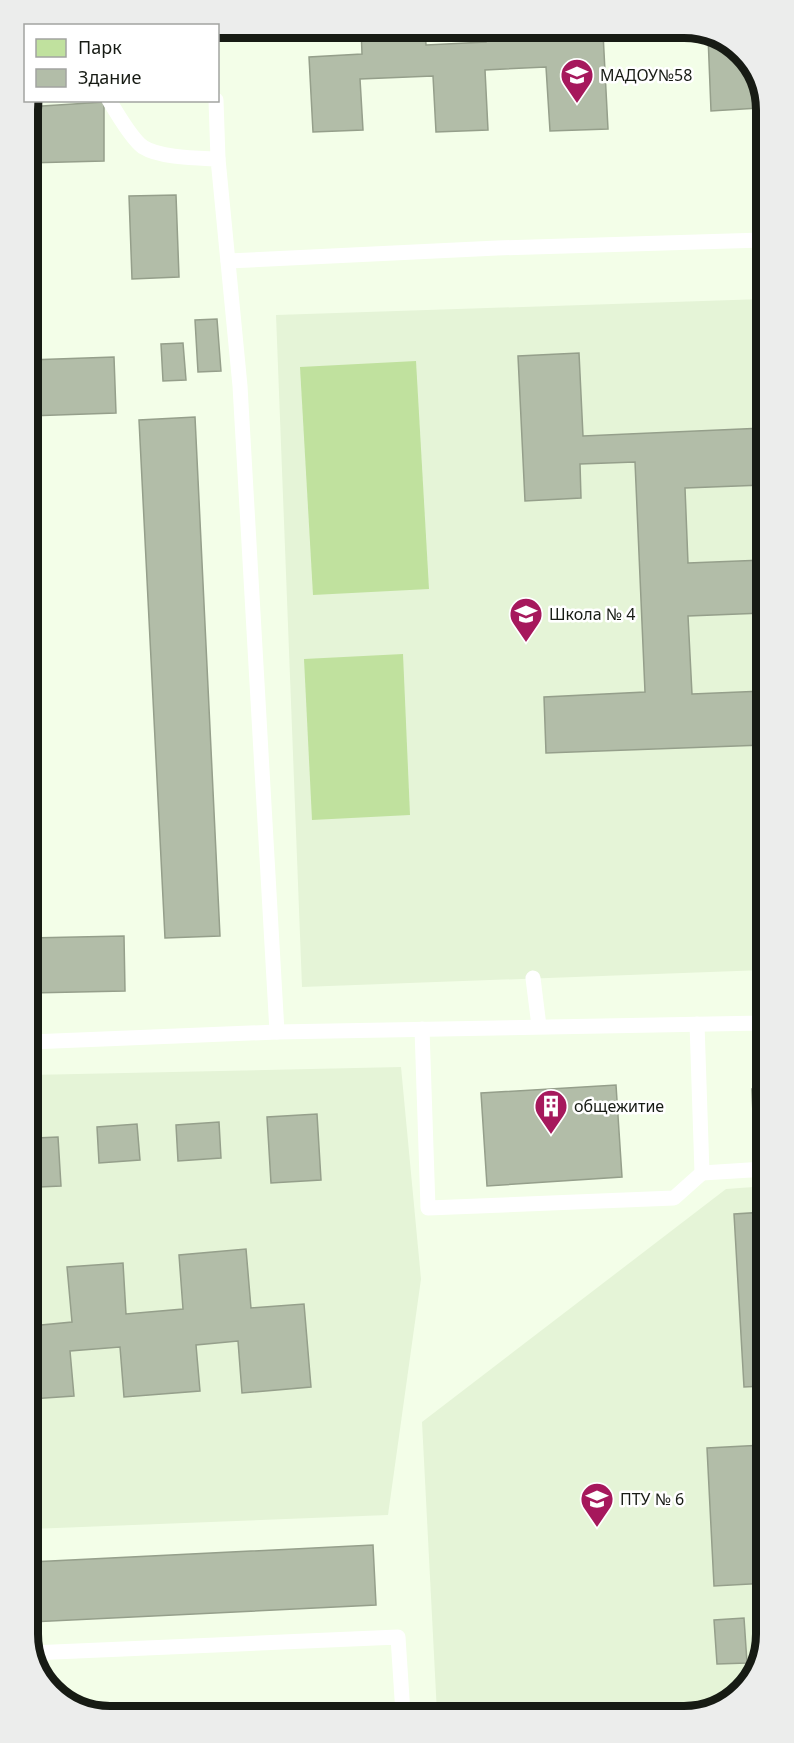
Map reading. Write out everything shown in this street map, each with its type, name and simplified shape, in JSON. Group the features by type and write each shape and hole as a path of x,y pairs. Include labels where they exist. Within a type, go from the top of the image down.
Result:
{"lane":[{"path":"110,102 143,147 164,154 218,159"},
{"path":"216,102 218,159 240,386 277,1032"},
{"path":"228,261 497,248 756,240"},
{"path":"532,978 539,1026"},
{"path":"38,1042 277,1032 756,1023"},
{"path":"697,1024 702,1173"},
{"path":"422,1029 428,1208 675,1198 702,1173 756,1170"},
{"path":"40,1653 398,1637 402,1706"}],"shaded area":[{"name":"Школа № 4","path":"756,299 756,970 302,987 276,315"},
{"path":"401,1067 421,1279 388,1515 38,1529 38,1075"},
{"name":"ПТУ № 6","path":"756,1187 756,1634 753,1657 747,1670 721,1696 708,1702 685,1706 437,1706 422,1422 726,1189"}],"green space":[{"path":"416,361 429,589 313,595 300,367"},
{"path":"403,654 410,815 312,820 304,659"}],"building":[{"name":"МАДОУ№58","path":"361,38 426,38 426,45 486,42 486,38 603,38 608,129 550,131 546,67 485,70 488,130 436,132 433,76 360,79 363,130 313,132 309,57 362,54"},
{"path":"708,41 728,52 742,66 753,86 756,108 711,111"},
{"path":"104,102 104,161 38,163 38,106"},
{"path":"176,195 179,277 132,279 129,196"},
{"path":"217,319 221,371 198,372 195,320"},
{"path":"183,343 186,380 163,381 161,344"},
{"path":"579,353 583,436 756,428 756,485 685,488 688,563 756,560 756,613 688,616 692,694 756,691 756,745 546,753 544,697 645,692 635,462 580,464 581,498 525,501 518,356"},
{"path":"114,357 116,413 38,416 38,360"},
{"path":"195,417 220,936 165,938 139,420"},
{"path":"124,936 125,991 38,993 38,938"},
{"name":"общежитие","path":"616,1085 622,1177 487,1186 481,1093"},
{"path":"752,1089 756,1089 756,1142 754,1142"},
{"path":"317,1114 321,1180 271,1183 267,1117"},
{"path":"219,1122 221,1158 178,1161 176,1125"},
{"path":"137,1124 140,1160 99,1163 97,1127"},
{"path":"58,1137 61,1186 39,1187 38,1138"},
{"path":"756,1213 756,1386 744,1387 734,1214"},
{"path":"246,1249 251,1308 304,1304 311,1387 242,1393 238,1341 196,1345 200,1391 124,1397 120,1347 70,1351 74,1396 38,1399 38,1325 72,1322 67,1267 123,1263 126,1314 183,1309 179,1255"},
{"path":"756,1446 756,1584 714,1586 707,1448"},
{"path":"373,1545 376,1605 38,1622 38,1562"},
{"path":"744,1618 747,1663 717,1664 714,1620"}],"place":[{"name":"МАДОУ№58","path":"577,104"},
{"name":"Школа № 4","path":"526,643"},
{"name":"общежитие","path":"551,1135"},
{"name":"ПТУ № 6","path":"597,1528"}]}
